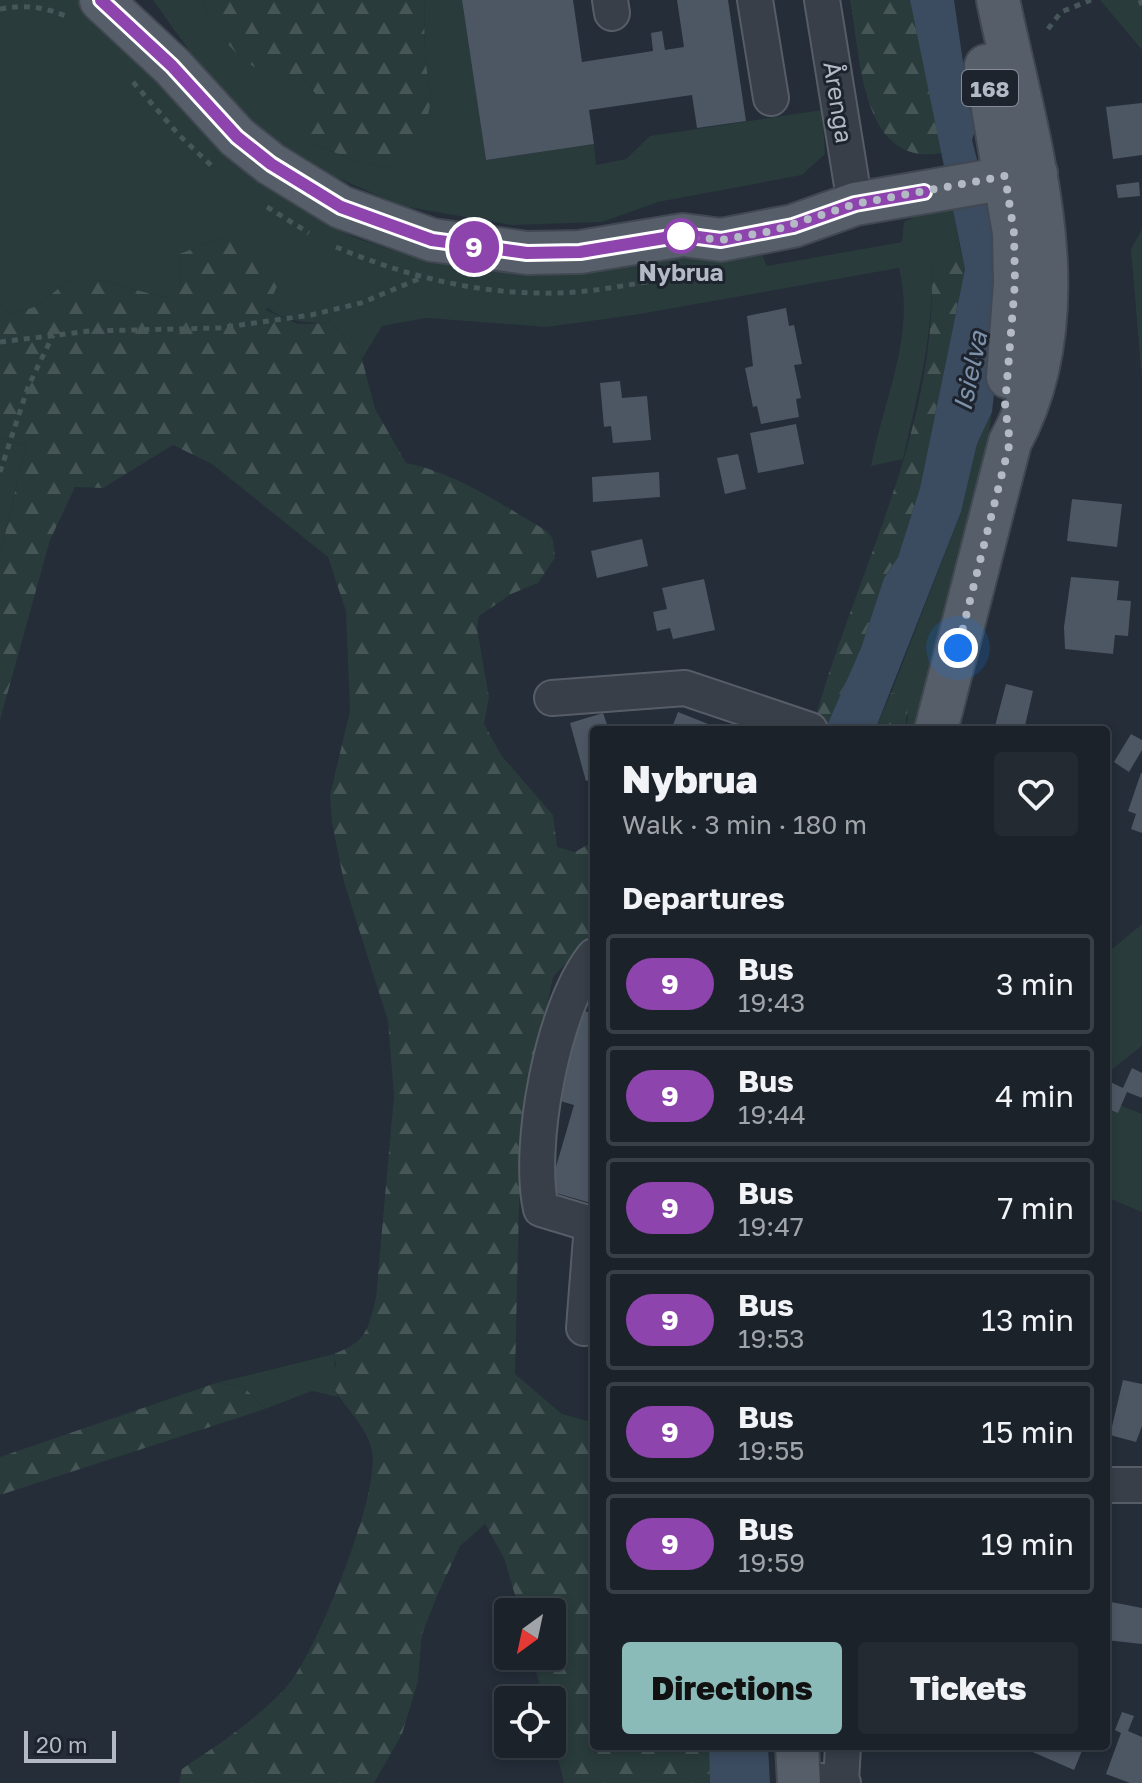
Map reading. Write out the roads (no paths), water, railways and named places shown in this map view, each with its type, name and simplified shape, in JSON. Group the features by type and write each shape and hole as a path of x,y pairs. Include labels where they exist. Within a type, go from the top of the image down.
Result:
{"main road":[{"path":"101,0 172,66 237,137 291,178 341,207 432,240 485,249 540,253 580,252 683,235 721,240 772,231 855,204 1010,176"},
{"path":"134,0 172,66"},
{"name":"168","path":"937,726 1010,442 1027,410 1042,323 1044,235 1010,176 974,0"},
{"name":"168","path":"998,0 1010,176"}],"street":[{"path":"755,0 771,98"},
{"name":"Årenga","path":"822,0 855,204"},
{"path":"552,698 685,688 798,726"},
{"path":"590,964 569,1004 540,1107 535,1185 541,1209 590,1224"},
{"path":"584,1328 590,1259"},
{"path":"1110,1485 1142,1485"},
{"path":"798,1769 842,1783 843,1750"}],"water":[{"name":"Isielva","path":"910,0 954,0 970,110 979,118 972,140 996,234 992,412 977,444 961,512 877,726 827,726 861,648 884,578 898,557 920,488 965,269"},
{"path":"709,1750 768,1750 770,1783 710,1783"}],"place":[{"name":"Nybrua","path":"681,236"}]}
